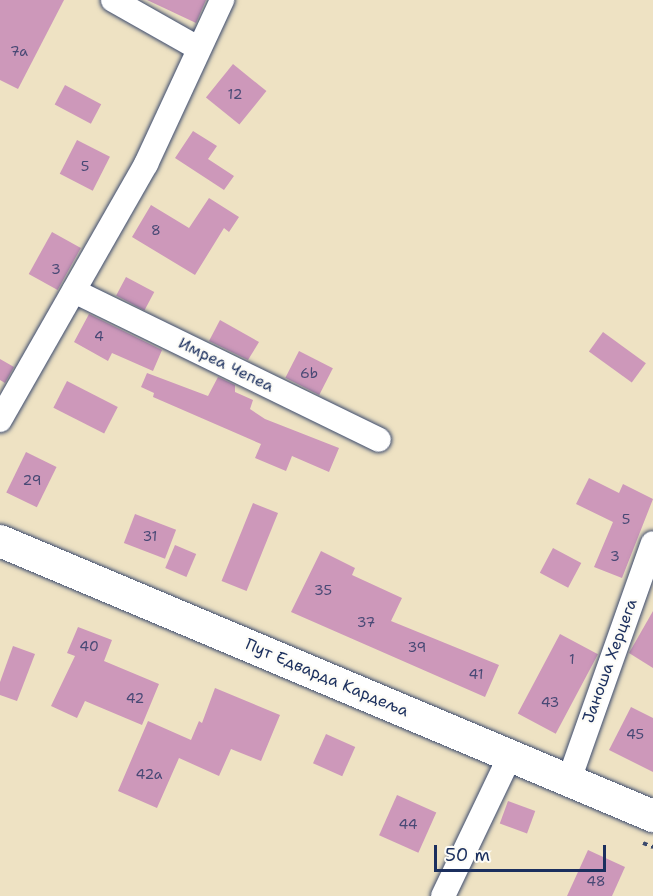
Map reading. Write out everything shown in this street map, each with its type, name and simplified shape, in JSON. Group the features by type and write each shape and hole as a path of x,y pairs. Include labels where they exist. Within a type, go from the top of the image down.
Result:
{"main road":[{"name":"Пут Едварда Кардеља","path":"0,541 653,816"}],"street":[{"path":"113,0 198,48"},
{"path":"0,420 146,164 222,0"},
{"name":"Имреа Чепеа","path":"74,291 379,440"},
{"name":"Јаноша Херцега","path":"568,780 653,543"},
{"path":"443,896 510,756"}],"building":[{"path":"0,0 64,0 18,89 0,80"},
{"path":"147,0 206,0 196,23"},
{"path":"233,64 266,91 239,124 206,97"},
{"path":"65,85 101,104 91,124 55,104"},
{"path":"193,131 217,146 208,159 234,176 224,190 175,158"},
{"path":"77,140 110,157 93,191 60,174"},
{"path":"209,198 239,217 229,232 224,228 195,275 132,237 151,205 189,228"},
{"path":"52,232 81,248 58,290 29,274"},
{"path":"126,277 154,292 144,311 116,296"},
{"path":"89,314 162,350 153,371 112,353 108,361 74,342"},
{"path":"220,320 259,342 248,360 209,341"},
{"path":"603,332 646,363 632,383 589,351"},
{"path":"299,351 333,368 319,395 285,378"},
{"path":"0,359 14,367 5,383 0,380"},
{"path":"147,373 208,396 218,377 235,385 235,392 253,400 250,409 265,419 339,448 329,472 292,456 286,471 255,458 261,444 153,397 154,393 141,387"},
{"path":"67,381 118,407 104,434 53,408"},
{"path":"26,452 57,467 37,507 6,492"},
{"path":"589,478 619,493 623,484 653,499 622,578 594,567 613,522 576,504"},
{"path":"253,503 278,513 247,591 222,581"},
{"path":"135,514 176,530 165,559 124,543"},
{"path":"175,545 196,554 186,577 165,568"},
{"path":"553,548 581,563 568,588 540,573"},
{"path":"321,551 355,568 352,575 402,598 391,621 499,665 485,697 291,612"},
{"path":"653,611 653,668 629,653"},
{"path":"78,627 112,640 104,661 159,684 142,725 85,701 77,718 51,706 75,656 67,653"},
{"path":"560,634 598,654 556,734 518,713"},
{"path":"13,646 35,654 17,701 0,695 0,682"},
{"path":"215,688 280,715 261,761 231,749 219,776 179,758 157,808 118,791 148,721 191,740 199,721 202,723"},
{"path":"631,707 653,718 653,772 609,750"},
{"path":"326,734 355,747 342,776 313,763"},
{"path":"397,795 436,812 418,853 379,835"},
{"path":"508,801 535,811 527,833 500,824"},
{"path":"588,850 625,867 612,896 567,896"}]}
